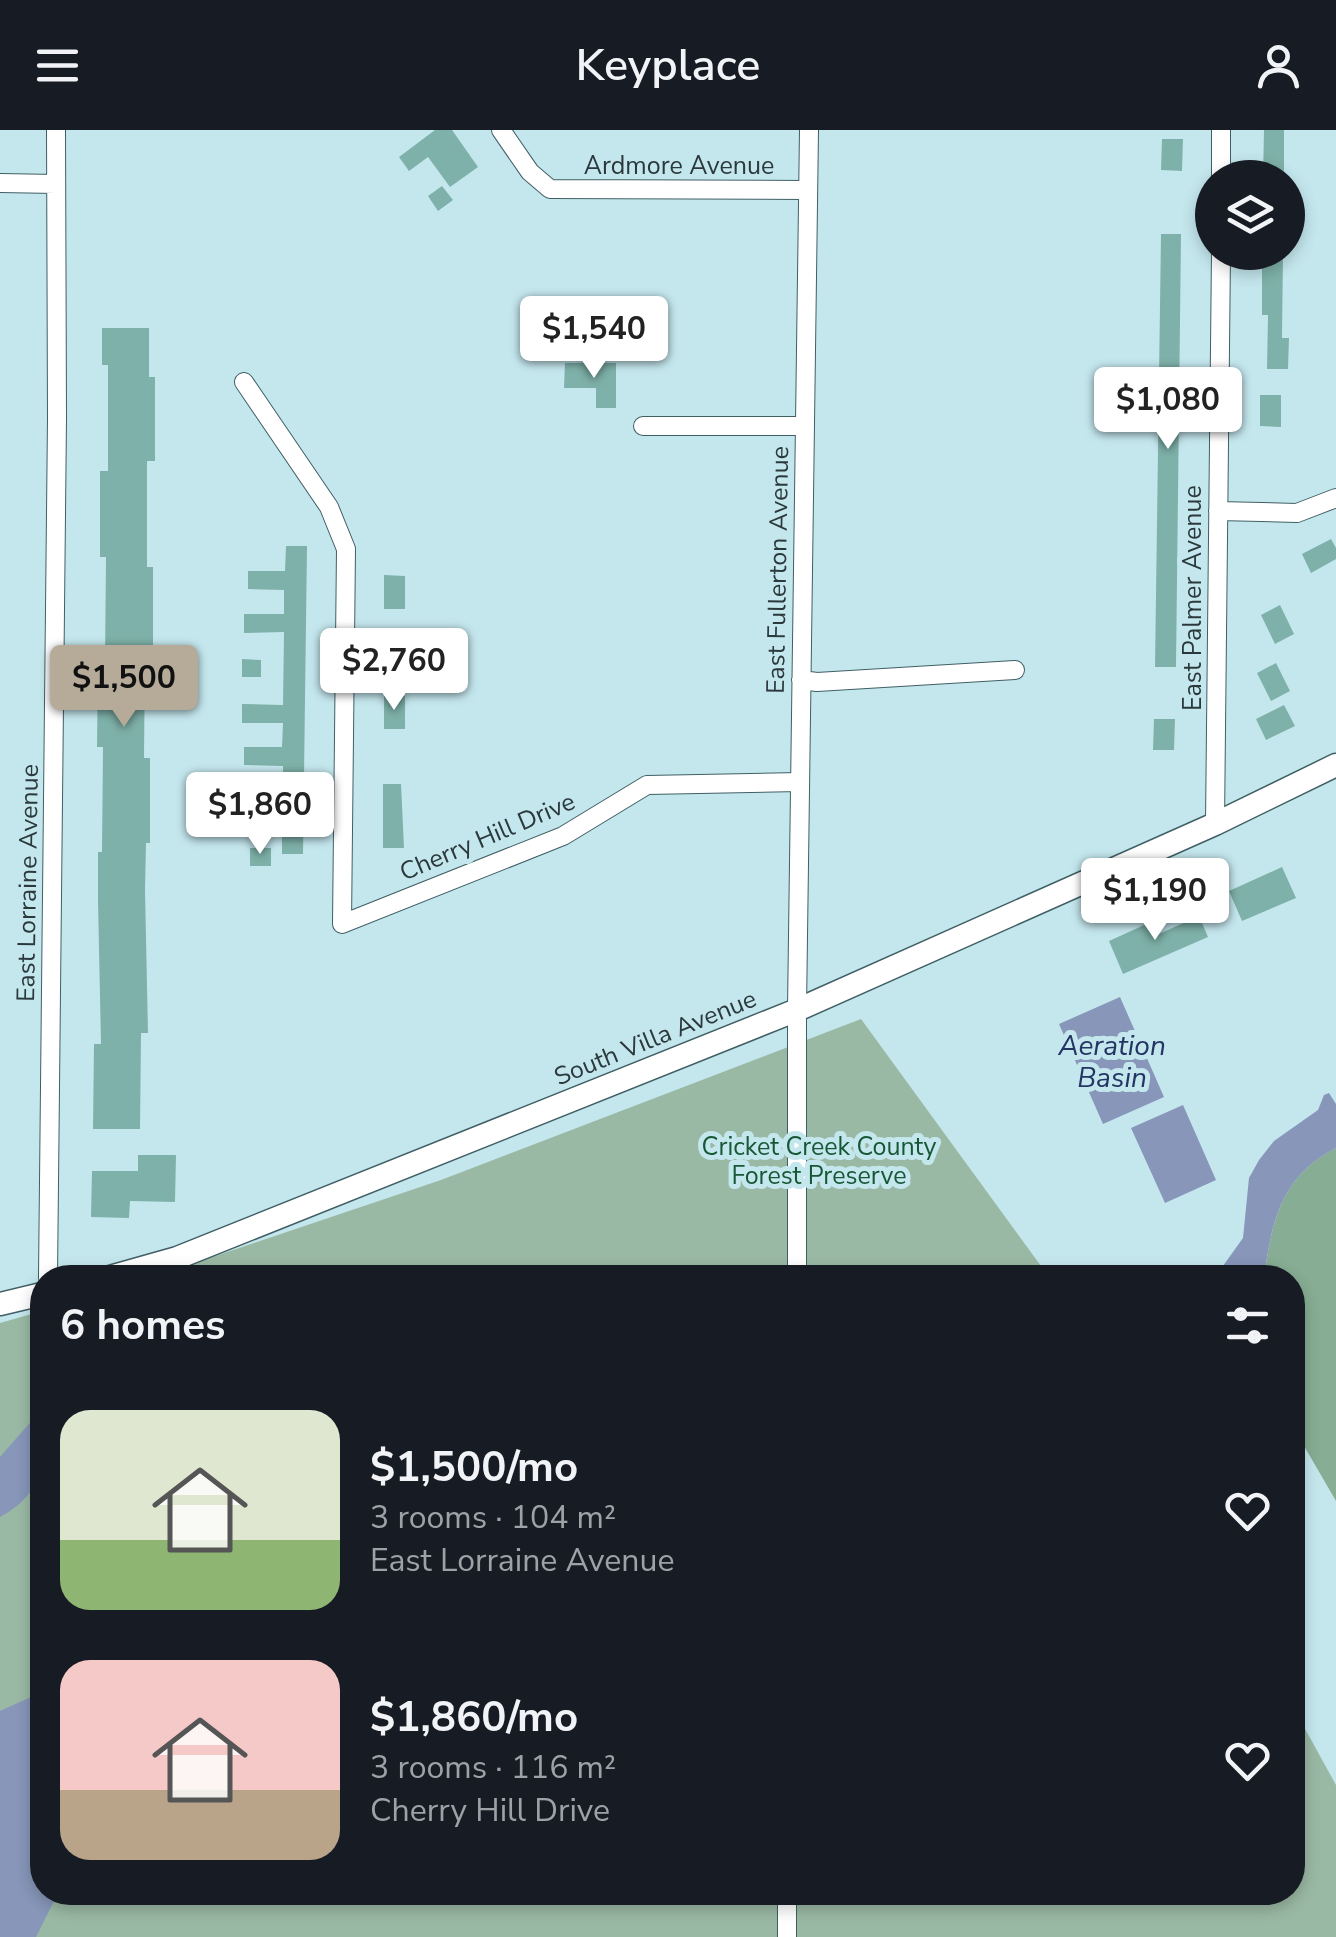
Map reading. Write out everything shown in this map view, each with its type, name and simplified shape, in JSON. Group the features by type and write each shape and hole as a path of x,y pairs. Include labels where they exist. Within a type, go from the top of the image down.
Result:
{"main road":[{"name":"South Villa Avenue","path":"152,1265 797,1010 1216,824 1336,766"},
{"path":"0,1304 30,1297"}],"street":[{"name":"East Lorraine Avenue","path":"48,1265 58,400 56,130"},
{"name":"Ardmore Avenue","path":"501,130 530,172 550,189 808,190"},
{"name":"East Fullerton Avenue","path":"798,1265 808,130"},
{"path":"1221,160 1222,130"},
{"path":"0,184 56,184"},
{"name":"East Palmer Avenue","path":"1216,824 1221,270"},
{"name":"Cherry Hill Drive","path":"244,382 330,508 346,549 342,924 563,836 647,785 800,782"},
{"path":"642,426 804,426"},
{"path":"1218,511 1297,513 1336,498"},
{"path":"347,655 446,660"},
{"path":"801,680 1015,670"},
{"path":"787,1937 788,1905"}],"green space":[{"name":"Cricket Creek County Forest Preserve","path":"861,1019 1040,1265 189,1265 441,1180"},
{"path":"1336,1148 1336,1501 1305,1448 1305,1265 1266,1265 1282,1202 1291,1186 1317,1159"},
{"path":"30,1314 30,1905 1305,1905 1305,1729 1336,1785 1336,1937 0,1937 0,1323"}],"water":[{"name":"Aeration Basin","path":"1120,997 1164,1097 1103,1124 1059,1024"},
{"path":"1329,1093 1336,1104 1336,1148 1317,1159 1291,1186 1276,1219 1266,1265 1224,1265 1243,1238 1249,1178 1259,1160 1274,1141 1318,1110 1324,1095"},
{"name":"Aeration Basin","path":"1183,1105 1216,1180 1165,1203 1131,1128"},
{"path":"30,1423 30,1492 0,1517 0,1457"},
{"path":"30,1697 30,1905 52,1905 36,1937 0,1937 0,1711"}],"building":[{"path":"435,130 452,130 478,167 450,187 428,157 409,171 399,157"},
{"path":"1264,130 1284,130 1284,160 1263,160"},
{"path":"1162,139 1183,139 1182,171 1161,170"},
{"path":"442,186 453,200 438,211 428,196"},
{"path":"1161,234 1181,234 1176,667 1155,667"},
{"path":"1262,270 1283,270 1282,338 1289,338 1288,369 1267,369 1268,315 1262,315"},
{"path":"102,328 149,328 149,377 155,377 155,461 147,461 147,567 153,567 153,652 145,652 144,758 150,758 150,843 146,843 145,890 148,1033 141,1033 140,1129 93,1129 94,1044 101,1044 98,852 102,852 103,747 97,747 98,663 105,663 106,557 100,557 100,471 108,471 108,365 102,365"},
{"path":"565,363 616,363 616,408 596,408 596,388 564,388"},
{"path":"1260,395 1281,395 1281,427 1260,426"},
{"path":"1331,539 1336,559 1311,573 1302,554"},
{"path":"286,546 307,546 303,854 282,854 282,815 243,815 243,797 283,797 283,766 244,765 244,747 282,747 283,723 242,723 242,704 283,705 284,632 244,633 244,614 284,614 284,590 248,589 248,571 285,571"},
{"path":"384,575 405,576 405,609 384,609"},
{"path":"1280,605 1294,634 1275,644 1261,615"},
{"path":"242,659 261,660 261,677 242,677"},
{"path":"1276,663 1290,691 1271,701 1257,673"},
{"path":"384,696 405,696 405,729 384,729"},
{"path":"1284,705 1295,726 1266,740 1256,719"},
{"path":"1154,719 1175,719 1174,750 1153,750"},
{"path":"383,784 401,784 404,848 383,848"},
{"path":"250,848 271,848 271,866 250,866"},
{"path":"1282,867 1296,898 1242,921 1229,891"},
{"path":"1199,916 1208,937 1123,974 1109,941 1153,921 1159,934"},
{"path":"138,1155 176,1155 175,1202 130,1201 129,1218 91,1217 92,1171 138,1171"}]}
